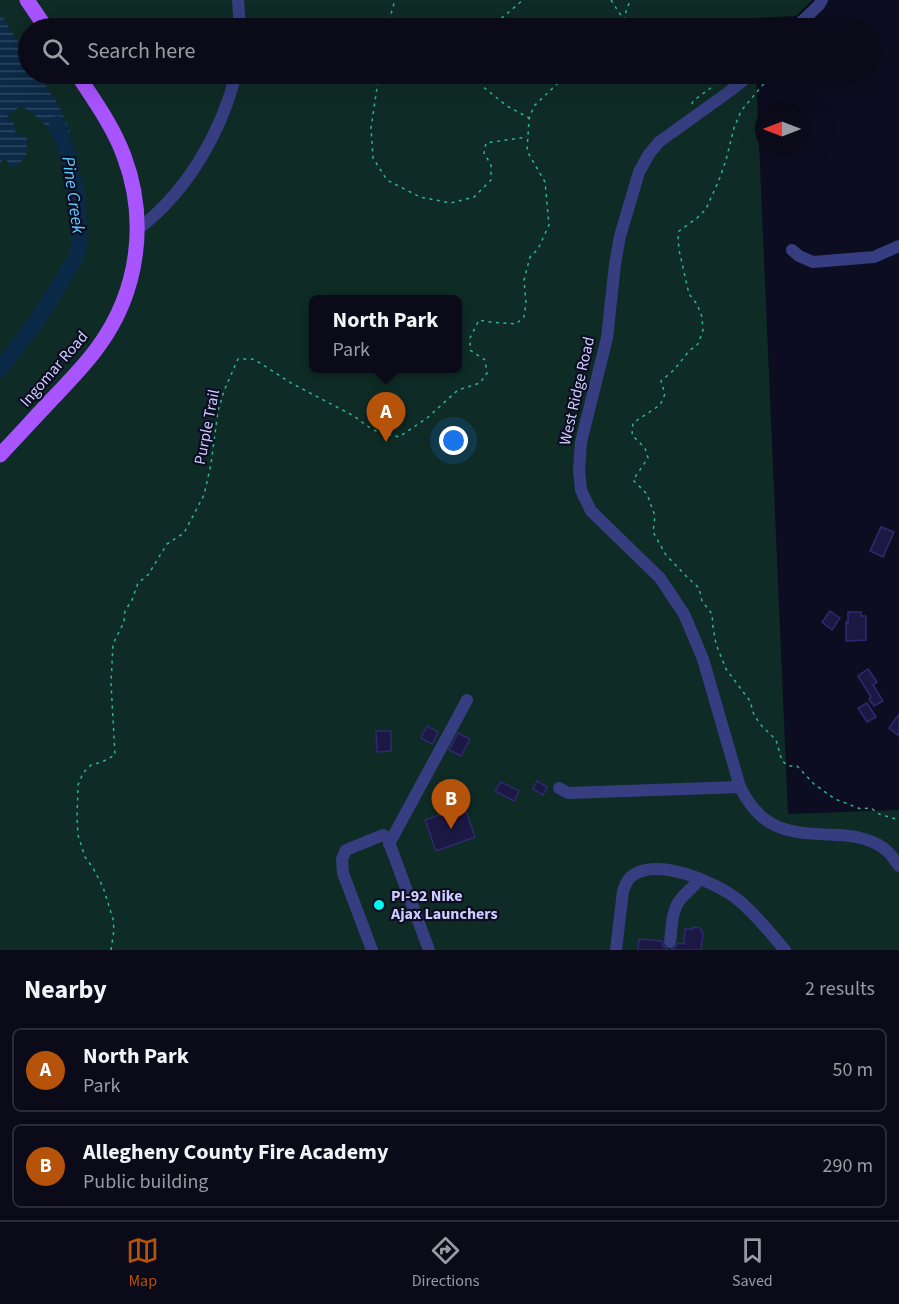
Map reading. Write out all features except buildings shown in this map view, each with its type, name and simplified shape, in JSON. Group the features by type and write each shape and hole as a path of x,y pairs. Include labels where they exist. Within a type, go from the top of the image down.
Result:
{"main road":[{"path":"27,0 39,18"},
{"name":"Ingomar Road","path":"0,454 99,346 124,301 130,284 138,229 134,187 124,155 105,118 83,84"}],"street":[{"path":"238,0 239,18"},
{"path":"805,18 822,0"},
{"path":"138,229 165,205 199,159 216,130 233,84"},
{"name":"West Ridge Road","path":"739,84 654,147 634,184 619,243 603,355 581,442 579,481 591,511 654,572 668,588 684,614 703,659 740,788 750,806 771,825 799,833 848,836 868,840 887,851 899,866"},
{"path":"792,250 813,262 874,257 899,246"},
{"path":"389,844 467,700"},
{"path":"559,788 568,793 740,788"},
{"path":"372,950 343,873 342,859 346,850 378,836 385,836 389,844 429,950"},
{"path":"616,950 623,891 633,875 640,871 650,870 675,871 719,888 737,899 785,950"},
{"path":"670,942 677,904 700,879"}],"path":[{"path":"390,18 395,0"},
{"path":"502,18 523,0"},
{"path":"611,0 622,18"},
{"path":"625,18 631,0"},
{"path":"378,84 371,128 373,158 387,180 420,197 451,203 474,197 491,180 491,165 484,153 486,143 529,137"},
{"path":"482,84 507,106 529,119 534,106 557,84"},
{"path":"696,116 692,109 693,101 714,84"},
{"path":"764,84 741,111 719,180 706,209 680,231 679,250 689,294 697,304 702,317 703,330 698,344 661,381 665,394 660,405 633,423 632,435 645,448 648,458 633,480 647,494 655,516 653,532 666,555 699,588 702,601 712,614 716,644 726,669 750,700 754,715 761,725 776,740 782,761 789,766 797,766 814,784 835,799 861,809 871,808 879,814 899,820"},
{"name":"Purple Trail","path":"111,950 113,919 103,887 85,857 78,835 78,785 83,773 91,765 115,755 111,683 113,644 124,622 125,611 138,583 147,575 167,544 184,533 204,495 211,464 218,411 238,359 252,359 354,416 367,426 399,437 427,418 458,390 480,383 487,373 485,360 470,350 470,338 479,320 516,324 524,317 526,303 524,280 530,256 538,249 549,225 545,182 527,151 529,119"}],"green space":[{"path":"0,0 812,0 796,16 754,18 18,18 18,84 756,84 755,156 760,156 788,814 899,810 899,950 0,950"}],"water":[{"path":"0,13 18,42 18,84 45,84 70,130 66,144 59,142 42,121 21,105 7,115 14,124 15,132 27,138 26,157 13,168 4,158 0,164"}],"waterway":[{"name":"Pine Creek","path":"0,369 36,322 74,261 80,244 77,196 68,155 57,124"}],"place":[{"name":"North Park","path":"386,442"},
{"name":"Allegheny County Fire Academy","path":"451,829"},
{"name":"PI-92 Nike Ajax Launchers","path":"379,905"}]}
